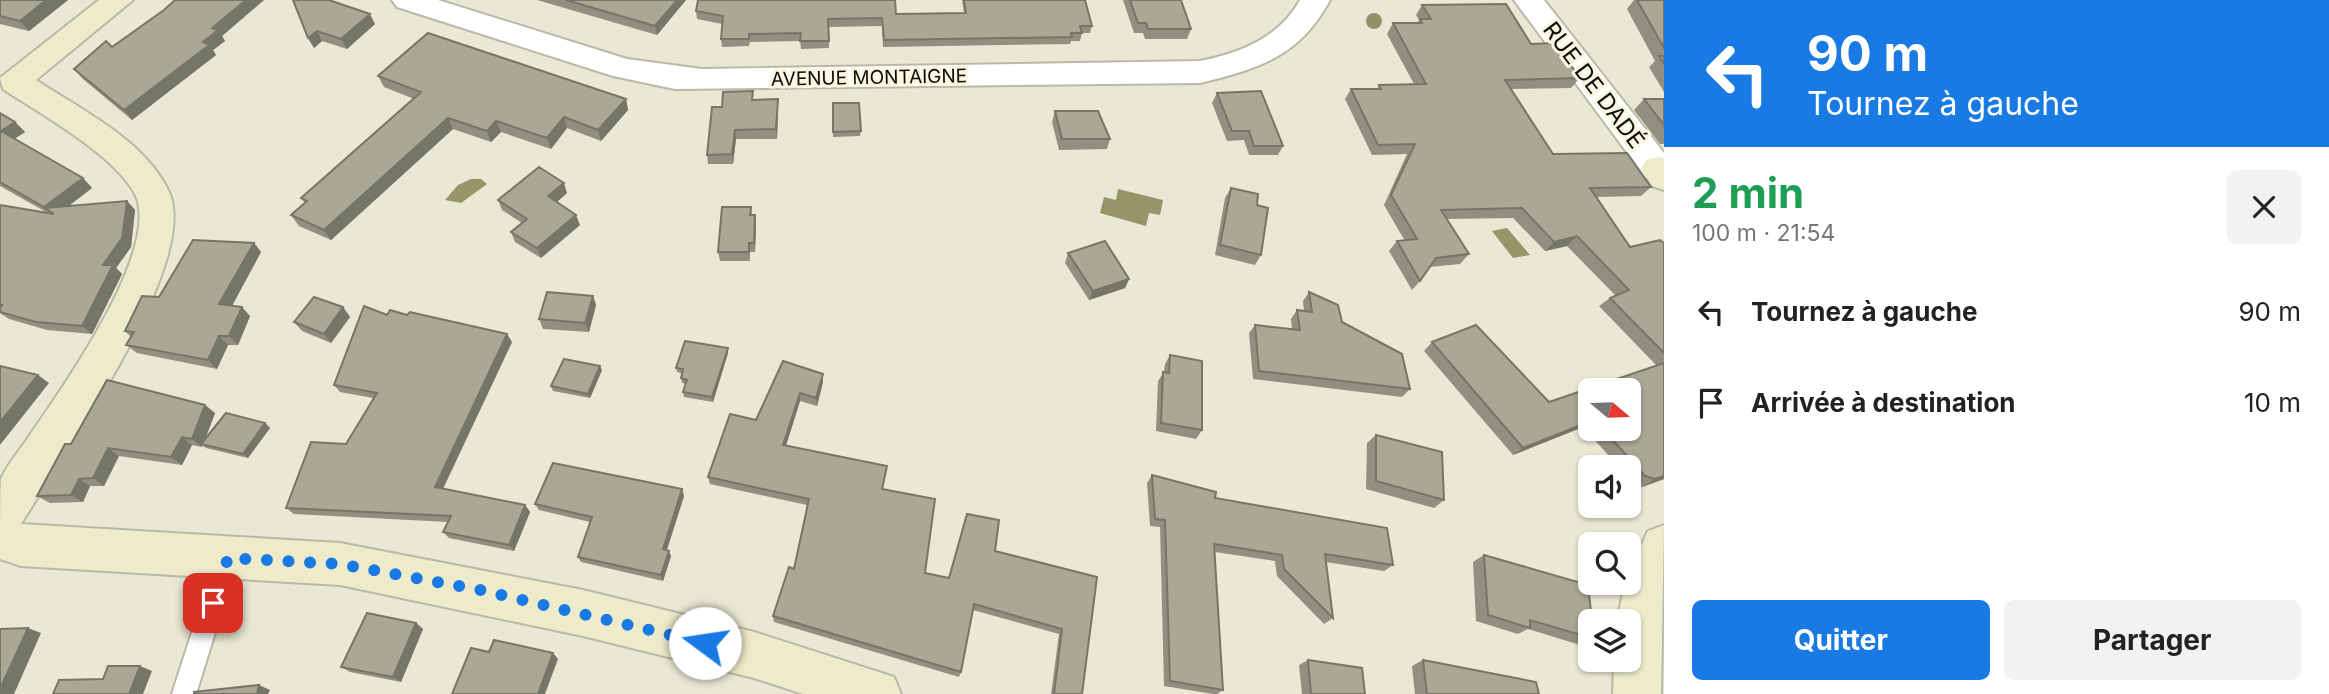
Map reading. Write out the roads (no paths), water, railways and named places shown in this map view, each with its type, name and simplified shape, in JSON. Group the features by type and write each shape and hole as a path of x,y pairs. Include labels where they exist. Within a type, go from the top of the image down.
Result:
{"street":[{"path":"0,519 69,416 111,344 145,269 157,230 155,196 125,158 7,76 118,0"},
{"name":"AVENUE MONTAIGNE","path":"407,0 624,69 702,80 1200,72 1238,63 1278,45 1298,28 1315,0"},
{"name":"RUE DE DADÉ","path":"1529,0 1662,172"},
{"path":"0,538 21,545 340,564 480,590 741,652 816,684 877,694"},
{"path":"1637,694 1639,625 1645,585 1654,561 1664,545"}],"lane":[{"path":"184,694 228,558"}]}
